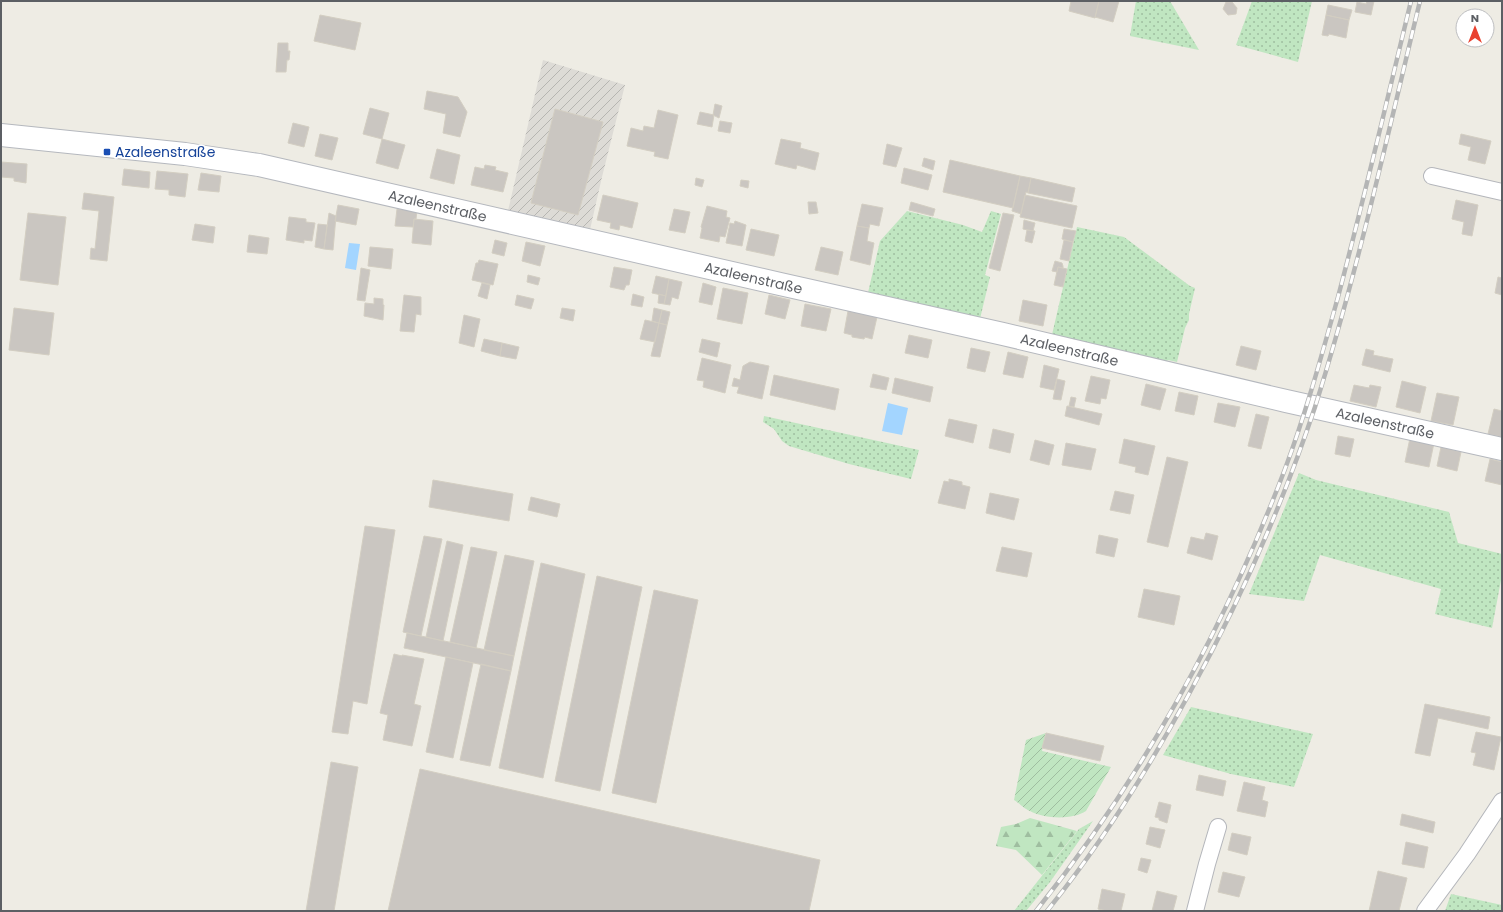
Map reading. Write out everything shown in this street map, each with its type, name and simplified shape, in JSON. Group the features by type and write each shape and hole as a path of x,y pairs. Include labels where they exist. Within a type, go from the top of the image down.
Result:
{"street":[{"name":"Azaleenstraße","path":"1,135 184,154 259,165 1003,334 1279,400 1502,449"},
{"path":"1432,176 1502,192"},
{"path":"1425,911 1467,854 1502,802"},
{"path":"1195,911 1218,827"}],"shaded area":[{"path":"543,60 625,85 589,234 507,215"}],"green space":[{"path":"1136,1 1170,1 1199,50 1130,36"},
{"path":"1252,1 1312,1 1298,62 1236,45"},
{"path":"907,211 963,225 982,232 991,211 1001,214 985,275 990,277 979,323 867,297 880,241"},
{"path":"1077,227 1124,237 1190,286 1195,288 1189,320 1185,328 1177,362 1168,360 1165,363 1051,339"},
{"path":"764,416 919,450 911,479 849,464 789,446 782,441 774,429 763,422"},
{"path":"1299,473 1316,480 1449,512 1458,543 1502,554 1502,575 1492,628 1435,614 1441,589 1320,555 1304,601 1249,594"},
{"path":"1191,707 1313,734 1294,787 1231,774 1163,755"},
{"path":"1046,733 1042,751 1111,767 1086,811 1080,814 1066,817 1043,816 1028,810 1014,800 1026,740"},
{"path":"1030,818 1077,831 1042,875 1016,850 996,846 1001,827 1016,824"},
{"path":"1093,821 1050,882 1026,911 1014,911 1079,829"},
{"path":"1451,894 1502,905 1502,911 1445,911"}],"water":[{"path":"349,243 360,244 356,270 345,268"},
{"path":"888,403 908,408 902,435 882,431"}],"building":[{"path":"1071,1 1099,1 1095,18 1069,11"},
{"path":"1099,1 1119,1 1113,22 1095,17"},
{"path":"1367,1 1374,1 1371,15 1355,12 1357,2 1366,4"},
{"path":"1226,2 1232,2 1237,8 1236,14 1228,15 1223,9"},
{"path":"1328,5 1352,10 1349,20 1326,15"},
{"path":"320,15 361,23 355,50 314,41"},
{"path":"1326,15 1349,20 1346,38 1329,34 1328,36 1322,35"},
{"path":"278,43 288,43 288,51 290,51 289,60 287,60 286,72 276,72"},
{"path":"427,91 458,97 467,112 460,137 443,133 446,114 424,109"},
{"path":"715,104 722,106 719,118 713,115"},
{"path":"370,108 389,113 382,139 363,134"},
{"path":"555,109 603,122 578,215 531,203"},
{"path":"658,110 678,115 668,159 654,156 655,152 627,146 631,128 643,131 644,126 654,128"},
{"path":"700,112 714,115 712,127 697,124"},
{"path":"720,121 732,123 730,133 718,131"},
{"path":"293,123 309,127 304,147 288,143"},
{"path":"320,134 338,138 332,160 315,156"},
{"path":"1461,134 1491,141 1485,164 1468,160 1471,147 1459,144"},
{"path":"382,139 405,145 398,169 376,163"},
{"path":"781,139 801,143 800,148 819,153 815,170 797,165 796,169 775,164"},
{"path":"887,144 902,148 896,167 883,164"},
{"path":"437,149 460,155 454,184 430,178"},
{"path":"924,158 935,161 933,170 922,166"},
{"path":"950,160 1020,176 1013,208 943,192"},
{"path":"1,162 27,164 26,183 14,181 14,178 1,177"},
{"path":"485,165 496,167 495,170 508,173 503,192 471,185 475,167 484,169"},
{"path":"904,168 932,175 928,190 901,183"},
{"path":"124,169 150,172 149,188 122,185"},
{"path":"157,171 188,174 185,197 169,195 169,190 155,189"},
{"path":"201,173 221,176 219,192 198,190"},
{"path":"1020,176 1031,178 1021,214 1012,211"},
{"path":"696,178 704,180 702,187 695,185"},
{"path":"1031,178 1075,188 1072,202 1028,193"},
{"path":"741,180 749,181 748,188 740,186"},
{"path":"84,193 114,197 107,261 90,259 91,248 95,249 99,211 82,209"},
{"path":"603,195 638,203 632,228 620,225 619,230 610,228 611,223 597,220"},
{"path":"1025,195 1077,206 1072,228 1020,217"},
{"path":"1456,200 1478,205 1472,236 1462,234 1464,222 1452,219"},
{"path":"808,202 816,202 818,213 809,214"},
{"path":"911,202 935,209 933,216 909,210"},
{"path":"862,204 883,208 879,226 870,224 869,228 857,226"},
{"path":"338,205 359,209 356,225 335,221"},
{"path":"707,206 727,211 726,217 730,218 725,237 720,236 719,242 700,238 701,227"},
{"path":"397,209 417,211 413,227 395,226"},
{"path":"674,209 690,212 685,233 669,230"},
{"path":"28,213 66,217 58,285 20,280"},
{"path":"329,213 336,216 333,250 324,249"},
{"path":"1003,213 1014,215 1000,271 989,268"},
{"path":"289,217 306,219 306,222 315,223 312,241 304,240 304,243 286,240"},
{"path":"414,219 433,221 431,245 412,243"},
{"path":"1024,220 1035,223 1033,231 1023,229"},
{"path":"735,221 746,225 742,246 726,243 730,223 734,224"},
{"path":"195,224 215,227 213,243 192,240"},
{"path":"318,224 327,225 324,249 315,247"},
{"path":"857,226 869,228 867,241 874,243 870,265 850,260"},
{"path":"751,229 779,235 774,256 746,250"},
{"path":"1064,229 1076,231 1073,242 1062,239"},
{"path":"1027,230 1035,231 1032,243 1025,241"},
{"path":"249,235 269,238 267,254 247,252"},
{"path":"495,240 507,243 504,256 492,253"},
{"path":"1064,240 1073,242 1069,261 1060,259"},
{"path":"526,242 545,246 540,266 522,261"},
{"path":"370,247 393,249 391,269 368,266"},
{"path":"821,247 843,252 838,275 815,270"},
{"path":"479,260 498,264 493,285 472,280 476,263 478,263"},
{"path":"1055,261 1062,263 1063,266 1063,268 1058,267 1057,272 1052,271"},
{"path":"614,267 632,270 629,285 626,285 624,290 610,287"},
{"path":"1058,267 1067,269 1063,287 1054,285"},
{"path":"361,268 370,270 365,301 357,300"},
{"path":"528,275 540,278 538,285 527,282"},
{"path":"656,276 669,279 666,296 652,293"},
{"path":"1498,277 1502,278 1502,295 1495,293"},
{"path":"669,279 682,282 678,299 672,297 670,305 664,304"},
{"path":"482,283 490,285 487,299 478,296"},
{"path":"703,283 716,287 712,305 699,302"},
{"path":"723,288 748,293 742,324 717,319"},
{"path":"633,294 644,297 642,307 631,305"},
{"path":"659,294 666,296 664,304 658,303"},
{"path":"404,295 421,297 421,315 416,314 414,332 400,331"},
{"path":"517,295 534,299 531,309 515,305"},
{"path":"769,295 790,300 785,319 765,314"},
{"path":"374,298 383,299 383,320 364,316 365,303 374,304"},
{"path":"1023,300 1047,305 1043,326 1019,321"},
{"path":"805,304 831,309 826,331 801,326"},
{"path":"14,308 54,313 49,355 9,350"},
{"path":"562,308 575,310 573,321 560,318"},
{"path":"654,308 662,310 659,323 652,321"},
{"path":"662,310 670,312 667,325 659,323"},
{"path":"848,311 877,317 872,339 865,337 864,339 852,337 852,335 844,333"},
{"path":"464,315 480,319 474,347 459,343"},
{"path":"645,320 659,323 655,342 640,339"},
{"path":"659,323 667,325 660,357 651,356"},
{"path":"909,335 932,340 928,358 905,353"},
{"path":"484,339 502,343 500,356 481,351"},
{"path":"702,339 720,343 717,357 699,352"},
{"path":"502,343 519,347 516,359 500,356"},
{"path":"1241,346 1261,351 1256,370 1236,365"},
{"path":"971,348 990,352 985,372 967,368"},
{"path":"1366,349 1374,351 1373,355 1393,359 1390,372 1362,365"},
{"path":"1008,352 1028,357 1023,378 1003,374"},
{"path":"702,358 731,365 725,393 703,387 704,381 697,380"},
{"path":"750,362 769,366 762,399 737,393 739,387 732,386 734,378 740,380 743,366"},
{"path":"1044,365 1059,369 1054,390 1040,387"},
{"path":"873,374 889,378 886,390 870,387"},
{"path":"774,375 839,389 835,410 770,395"},
{"path":"1091,376 1110,380 1106,399 1101,398 1100,404 1085,401"},
{"path":"895,378 933,387 930,402 892,393"},
{"path":"1057,379 1065,381 1061,400 1053,399"},
{"path":"1402,381 1426,387 1420,413 1396,407"},
{"path":"1146,384 1166,389 1160,410 1141,405"},
{"path":"1354,385 1369,388 1370,385 1381,387 1376,407 1350,401"},
{"path":"1179,392 1198,396 1194,415 1175,411"},
{"path":"1437,393 1459,397 1453,425 1431,421"},
{"path":"1071,397 1076,398 1074,407 1069,406"},
{"path":"1218,403 1240,407 1235,427 1214,422"},
{"path":"1067,406 1102,414 1099,425 1065,416"},
{"path":"1494,409 1502,411 1502,437 1488,434"},
{"path":"1256,414 1269,417 1261,449 1248,446"},
{"path":"949,419 977,425 973,443 945,436"},
{"path":"993,429 1014,434 1010,453 989,448"},
{"path":"1338,436 1354,439 1350,457 1335,454"},
{"path":"1410,438 1434,443 1429,467 1405,462"},
{"path":"1124,439 1155,446 1148,475 1135,472 1136,467 1119,463"},
{"path":"1035,440 1054,445 1049,465 1030,460"},
{"path":"1066,443 1096,449 1091,470 1062,465"},
{"path":"1441,447 1461,452 1457,471 1437,466"},
{"path":"1167,457 1188,462 1168,547 1147,542"},
{"path":"1490,459 1502,462 1502,485 1485,481"},
{"path":"949,479 962,482 962,485 970,487 965,509 938,503 944,481 949,482"},
{"path":"433,480 513,494 509,521 429,507"},
{"path":"1115,491 1134,495 1130,514 1110,510"},
{"path":"990,493 1019,499 1014,520 986,513"},
{"path":"531,497 560,504 557,517 528,510"},
{"path":"365,526 395,530 367,704 353,701 348,734 332,732"},
{"path":"1206,533 1218,536 1212,560 1187,553 1191,537 1204,540"},
{"path":"1099,535 1118,539 1114,557 1096,553"},
{"path":"424,536 442,539 421,636 403,632"},
{"path":"447,541 463,545 443,641 426,637"},
{"path":"471,547 497,552 476,648 450,642"},
{"path":"1002,547 1032,553 1027,577 996,571"},
{"path":"505,555 534,561 514,656 484,650"},
{"path":"541,563 585,574 543,778 499,768"},
{"path":"597,576 642,587 600,791 555,781"},
{"path":"1144,589 1180,596 1174,625 1138,617"},
{"path":"654,590 698,600 656,803 612,793"},
{"path":"407,633 514,656 511,671 404,648"},
{"path":"394,654 424,659 414,704 421,706 412,746 383,740 388,715 380,713"},
{"path":"446,657 473,663 453,758 426,752"},
{"path":"481,664 511,671 490,766 460,760"},
{"path":"1425,704 1490,717 1488,729 1438,718 1430,756 1415,753"},
{"path":"1476,732 1501,737 1494,770 1473,765 1476,753 1471,752"},
{"path":"1046,733 1104,746 1100,761 1042,748"},
{"path":"331,762 358,767 334,911 306,911"},
{"path":"420,769 820,860 809,911 388,911"},
{"path":"1199,775 1226,781 1223,796 1196,790"},
{"path":"1244,782 1265,787 1262,800 1268,802 1265,817 1237,811"},
{"path":"1159,802 1171,805 1167,823 1155,817"},
{"path":"1402,814 1435,822 1433,833 1400,825"},
{"path":"1150,827 1165,830 1160,848 1146,844"},
{"path":"1232,833 1251,837 1247,855 1228,850"},
{"path":"1406,842 1428,847 1424,868 1402,864"},
{"path":"1141,858 1151,860 1147,873 1138,870"},
{"path":"1378,871 1407,878 1399,911 1369,911"},
{"path":"1223,872 1245,877 1239,897 1218,892"},
{"path":"1102,889 1125,894 1121,911 1107,911 1098,909"},
{"path":"1157,891 1177,896 1173,911 1152,911"}],"railway":[{"path":"1036,911 1075,860 1146,754 1208,643 1236,586 1261,528 1293,448 1326,340 1357,223 1411,1"},
{"path":"1047,911 1105,833 1157,751 1225,625 1274,517 1315,407 1330,357 1371,205 1420,1"}],"place":[{"name":"Azaleenstraße","path":"107,152"}]}
